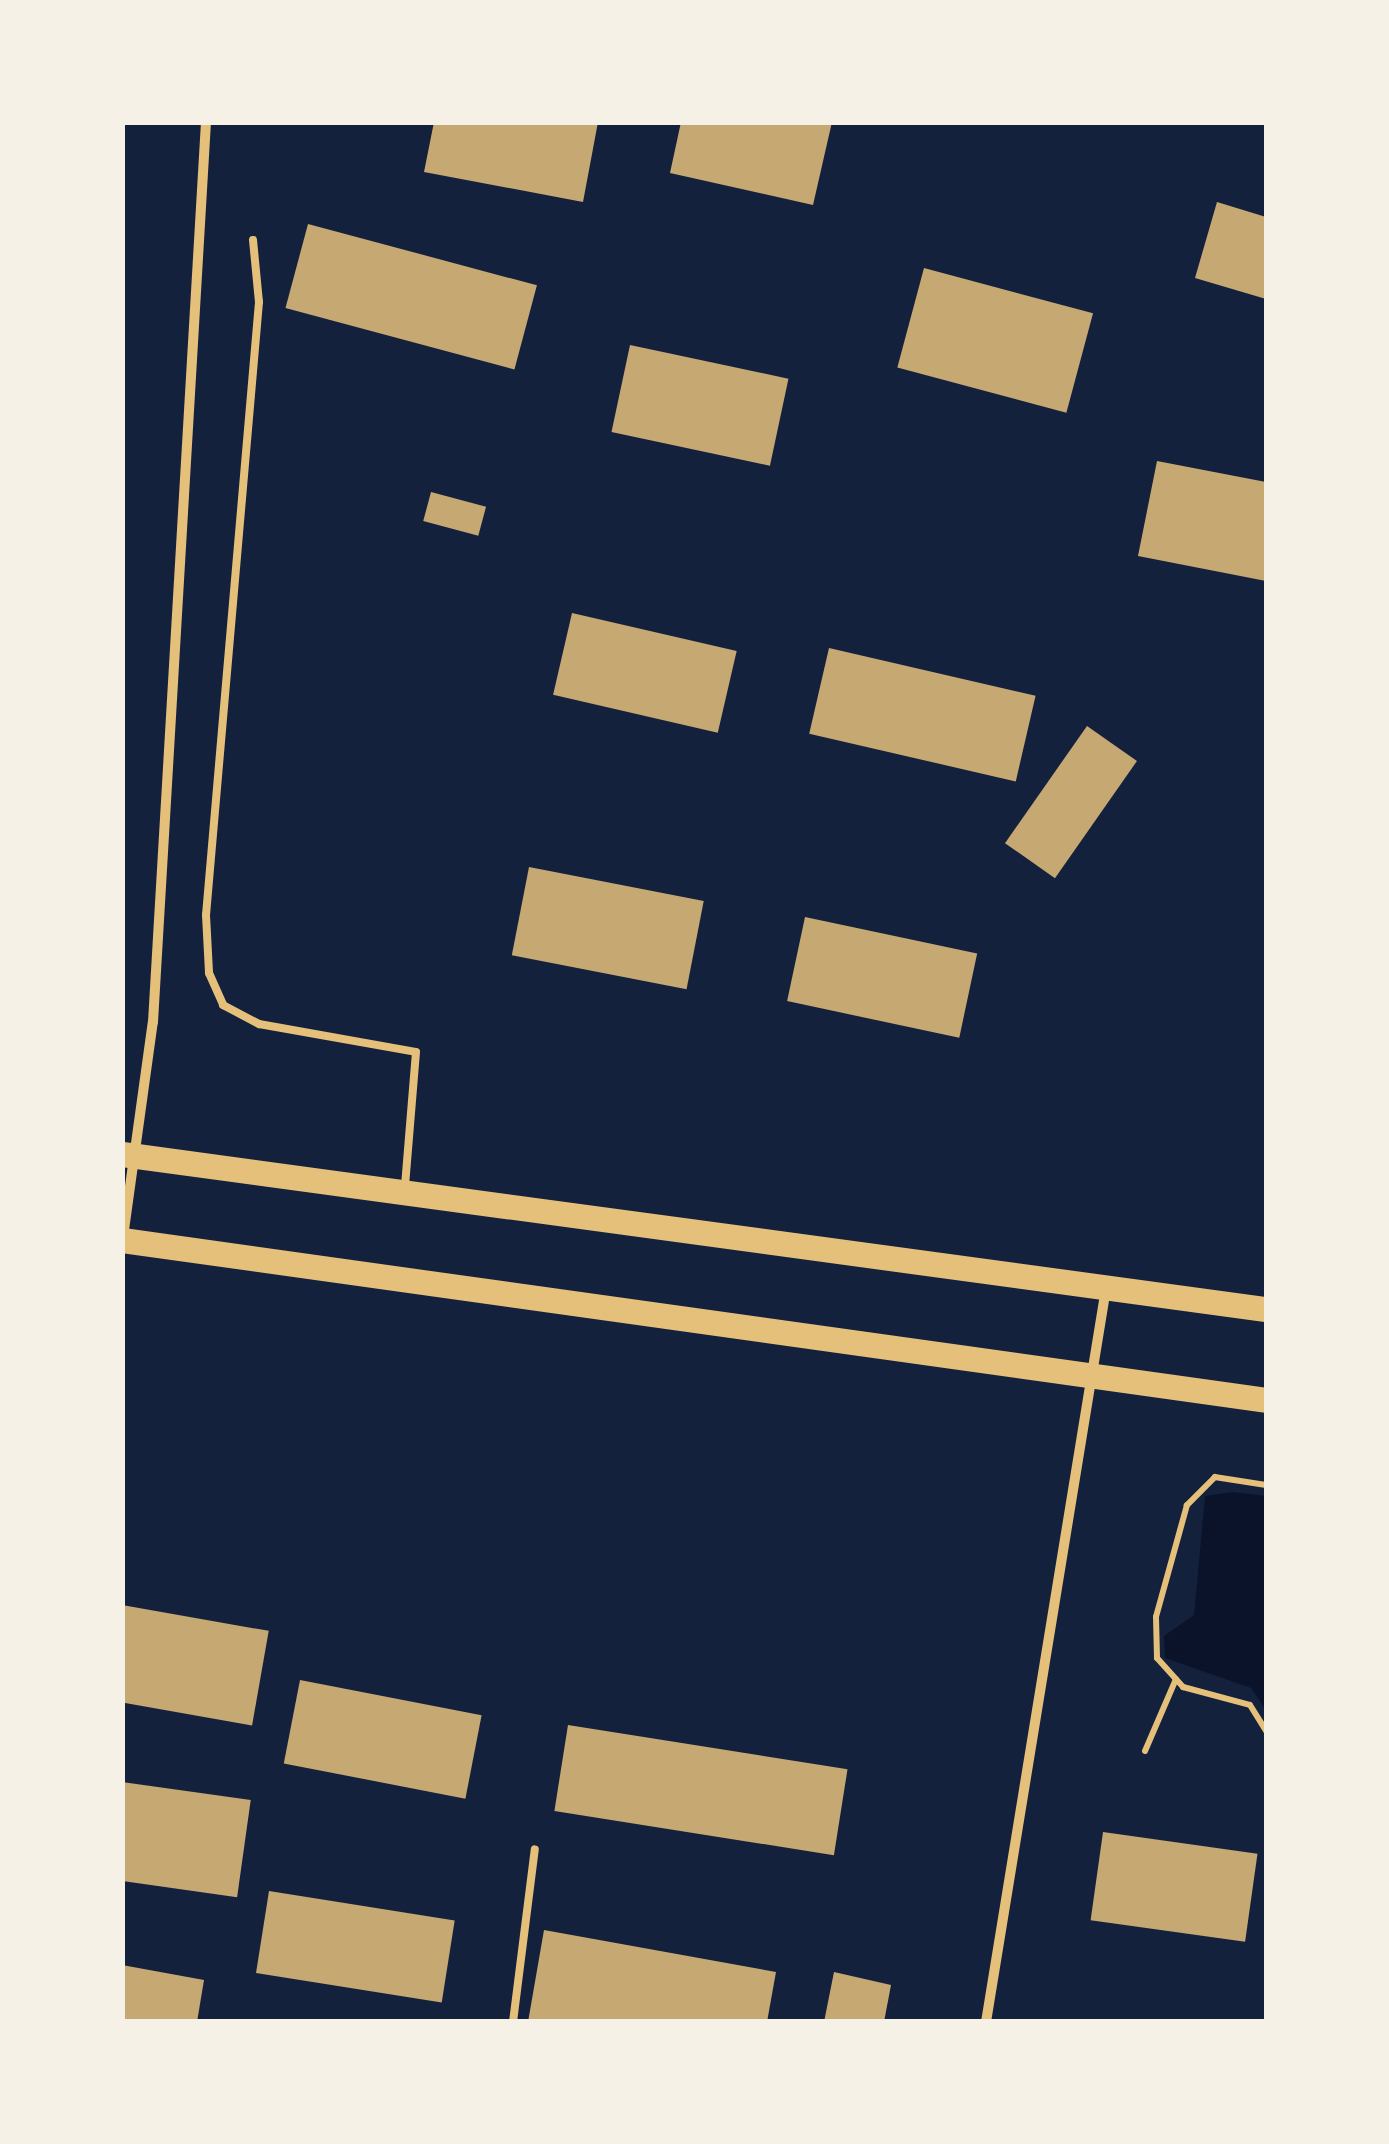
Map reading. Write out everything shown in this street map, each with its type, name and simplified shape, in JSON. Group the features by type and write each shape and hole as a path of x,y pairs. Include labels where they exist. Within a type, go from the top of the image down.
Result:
{"main road":[{"path":"122,1154 1266,1309"},
{"path":"122,1240 389,1273 1266,1400"}],"street":[{"path":"122,1240 153,1022 206,122"},
{"path":"986,2022 1106,1288"}],"lane":[{"path":"253,240 259,302 206,916 209,973 223,1005 260,1024 416,1052 405,1191"},
{"path":"512,2022 535,1849"}],"path":[{"path":"1266,1485 1215,1477 1187,1505 1156,1617 1157,1658 1176,1679 1250,1705 1266,1732"},
{"path":"1145,1752 1176,1679"}],"water":[{"path":"1233,1492 1266,1496 1266,1710 1251,1688 1165,1658 1164,1636 1194,1615 1205,1496"}],"building":[{"path":"434,122 598,122 583,202 424,172"},
{"path":"681,122 832,122 813,205 670,173"},
{"path":"1217,202 1266,217 1266,299 1195,278"},
{"path":"308,224 537,285 514,369 285,308"},
{"path":"924,268 1093,313 1066,413 897,367"},
{"path":"630,345 788,379 770,466 611,432"},
{"path":"1157,461 1266,482 1266,581 1138,556"},
{"path":"431,492 486,507 478,536 423,521"},
{"path":"572,613 737,651 718,733 553,695"},
{"path":"829,648 1036,696 1016,781 809,734"},
{"path":"1087,726 1137,761 1055,878 1005,843"},
{"path":"529,867 704,901 687,989 512,955"},
{"path":"805,917 977,954 959,1038 787,1001"},
{"path":"122,1605 269,1631 252,1725 122,1702"},
{"path":"300,1680 482,1715 465,1799 284,1763"},
{"path":"568,1725 848,1769 834,1855 554,1811"},
{"path":"122,1782 251,1800 237,1897 122,1881"},
{"path":"1103,1832 1257,1854 1245,1942 1091,1920"},
{"path":"269,1891 455,1920 442,2002 256,1973"},
{"path":"544,1930 776,1972 767,2022 528,2022"},
{"path":"122,1965 204,1980 197,2022 122,2022"},
{"path":"834,1972 891,1985 884,2022 824,2022"}]}
